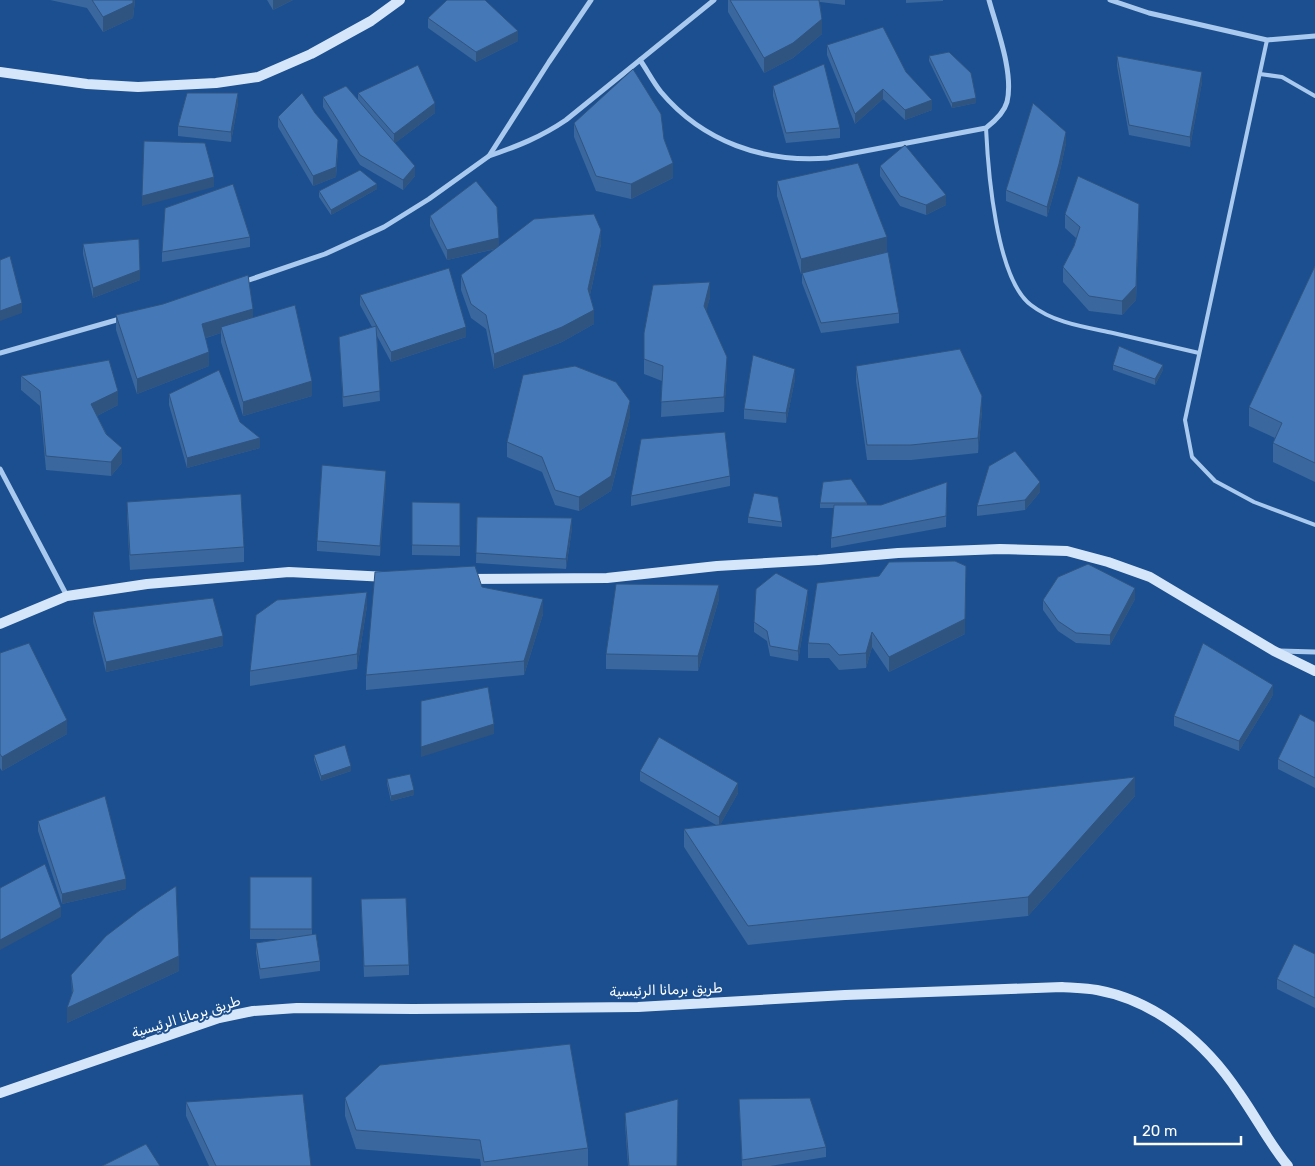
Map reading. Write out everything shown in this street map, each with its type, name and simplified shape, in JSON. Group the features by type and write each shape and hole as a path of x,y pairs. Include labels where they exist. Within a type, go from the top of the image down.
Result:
{"street":[{"path":"0,72 87,84 138,87 216,83 258,77 328,45 371,21 400,0"},
{"path":"489,156 591,0"},
{"path":"238,284 325,254 384,227 429,199 489,156 526,143 548,132 566,120 714,0"},
{"path":"640,60 660,90 679,111 701,128 722,140 776,157 803,160 828,158 986,128 998,118 1007,103 1010,77 989,0"},
{"path":"1110,0 1149,13 1267,40 1315,36"},
{"path":"0,353 123,319"},
{"path":"0,469 68,596"},
{"path":"459,579 607,578 717,566 898,554 1000,549 1067,551 1108,562 1150,577 1274,651 1315,671"},
{"path":"0,624 68,596 147,584 289,572 393,577"},
{"path":"1274,651 1315,652"},
{"name":"طريق برمانا الرئيسية","path":"0,1093 219,1018 253,1011 297,1008 638,1007 845,995 1062,988 1096,990 1124,998 1178,1026 1201,1045 1222,1070 1239,1092 1276,1152 1288,1166"},
{"name":"طريق برمانا الرئيسية","path":"1276,1152 1277,1166"}],"lane":[{"path":"1267,40 1185,420 1192,457 1216,481 1254,502 1315,525"},
{"path":"1260,74 1282,77 1315,96"},
{"path":"986,128 989,176 999,237 1015,286 1029,304 1048,316 1070,324 1199,353"}],"building":[{"path":"92,0 133,0 133,3 103,17"},
{"path":"447,0 485,0 518,31 476,52 428,18"},
{"path":"730,0 819,0 822,19 793,43 764,58"},
{"path":"883,27 906,72 932,100 905,110 883,89 855,114 827,45"},
{"path":"949,52 971,73 976,98 952,103 929,56"},
{"path":"1117,56 1202,72 1190,137 1129,125"},
{"path":"824,64 840,128 786,133 773,86"},
{"path":"418,65 435,103 394,134 358,93"},
{"path":"633,69 661,114 664,139 673,163 631,184 596,176 574,123"},
{"path":"346,86 415,166 403,180 360,155 323,97"},
{"path":"187,93 238,93 231,132 178,126"},
{"path":"302,93 315,113 338,140 336,167 313,176 278,117"},
{"path":"1033,103 1066,132 1047,207 1006,190"},
{"path":"144,141 205,143 214,177 142,196"},
{"path":"905,145 946,195 926,205 900,196 880,166"},
{"path":"858,163 887,237 801,259 777,181"},
{"path":"360,170 377,184 331,210 319,191"},
{"path":"1078,176 1139,204 1136,286 1122,301 1089,296 1063,267 1074,246 1080,227 1065,214"},
{"path":"476,181 497,207 499,238 447,250 430,216"},
{"path":"233,184 250,237 162,252 165,208"},
{"path":"594,214 601,230 588,289 594,310 562,327 494,354 486,315 471,304 461,275 534,219"},
{"path":"139,239 140,270 93,288 83,244"},
{"path":"888,252 899,313 821,323 802,273"},
{"path":"10,256 22,303 0,311 0,260"},
{"path":"1315,266 1315,463 1273,443 1282,423 1249,407"},
{"path":"449,268 466,327 391,352 360,295"},
{"path":"248,275 253,309 202,324 209,352 137,379 116,315 163,304"},
{"path":"710,282 704,306 727,357 724,397 661,402 663,366 644,359 644,333 653,285"},
{"path":"295,305 312,381 243,402 221,327"},
{"path":"376,326 380,391 343,397 339,337"},
{"path":"1119,346 1163,365 1155,379 1113,365"},
{"path":"960,349 982,396 978,438 911,445 867,445 856,366"},
{"path":"753,355 795,369 786,413 744,409"},
{"path":"109,360 118,391 91,404 106,434 122,448 111,462 46,456 40,391 21,376"},
{"path":"575,366 616,382 630,401 611,476 579,497 555,490 542,457 507,442 523,375"},
{"path":"219,370 240,422 260,438 187,458 169,394"},
{"path":"725,432 730,476 631,496 641,439"},
{"path":"1015,451 1040,482 1025,500 977,506 989,466"},
{"path":"322,465 386,471 380,546 317,541"},
{"path":"851,479 867,503 820,503 823,482"},
{"path":"947,482 946,516 831,538 834,505 881,505"},
{"path":"754,493 778,497 782,522 748,517"},
{"path":"241,494 244,547 130,555 127,502"},
{"path":"412,502 460,503 460,546 412,545"},
{"path":"477,517 572,518 566,559 476,553"},
{"path":"955,561 966,566 965,619 889,657 872,632 866,653 839,655 829,644 808,643 817,583 879,576 889,562"},
{"path":"1088,564 1135,588 1110,635 1076,633 1058,621 1043,600 1058,577"},
{"path":"475,566 482,587 543,599 524,661 366,675 375,572"},
{"path":"776,573 808,590 798,651 770,646 767,631 754,622 756,589"},
{"path":"616,584 719,585 698,656 606,654"},
{"path":"367,592 357,654 250,671 256,615 277,600"},
{"path":"213,598 223,636 106,662 93,612"},
{"path":"29,643 67,720 2,757 0,754 0,653"},
{"path":"1203,643 1273,685 1239,741 1174,716"},
{"path":"488,687 494,724 421,747 421,701"},
{"path":"1300,714 1315,722 1315,778 1278,759"},
{"path":"659,737 738,783 719,817 640,771"},
{"path":"345,745 351,766 321,776 314,755"},
{"path":"410,774 414,790 391,796 387,779"},
{"path":"1135,777 1028,897 748,926 684,829"},
{"path":"105,796 126,879 62,894 38,821"},
{"path":"45,864 61,907 0,940 0,888"},
{"path":"250,877 312,877 312,929 250,929"},
{"path":"176,886 179,956 67,1008 73,991 71,975 106,936"},
{"path":"406,898 409,965 364,966 361,899"},
{"path":"316,934 320,961 260,969 256,943"},
{"path":"1294,944 1315,954 1315,998 1277,979"},
{"path":"570,1044 588,1148 484,1162 480,1140 356,1130 345,1098 380,1065"},
{"path":"303,1094 311,1166 216,1166 186,1102"},
{"path":"810,1098 826,1147 742,1160 739,1099"},
{"path":"678,1099 677,1166 629,1166 625,1113"},
{"path":"146,1144 160,1166 102,1166"}]}
